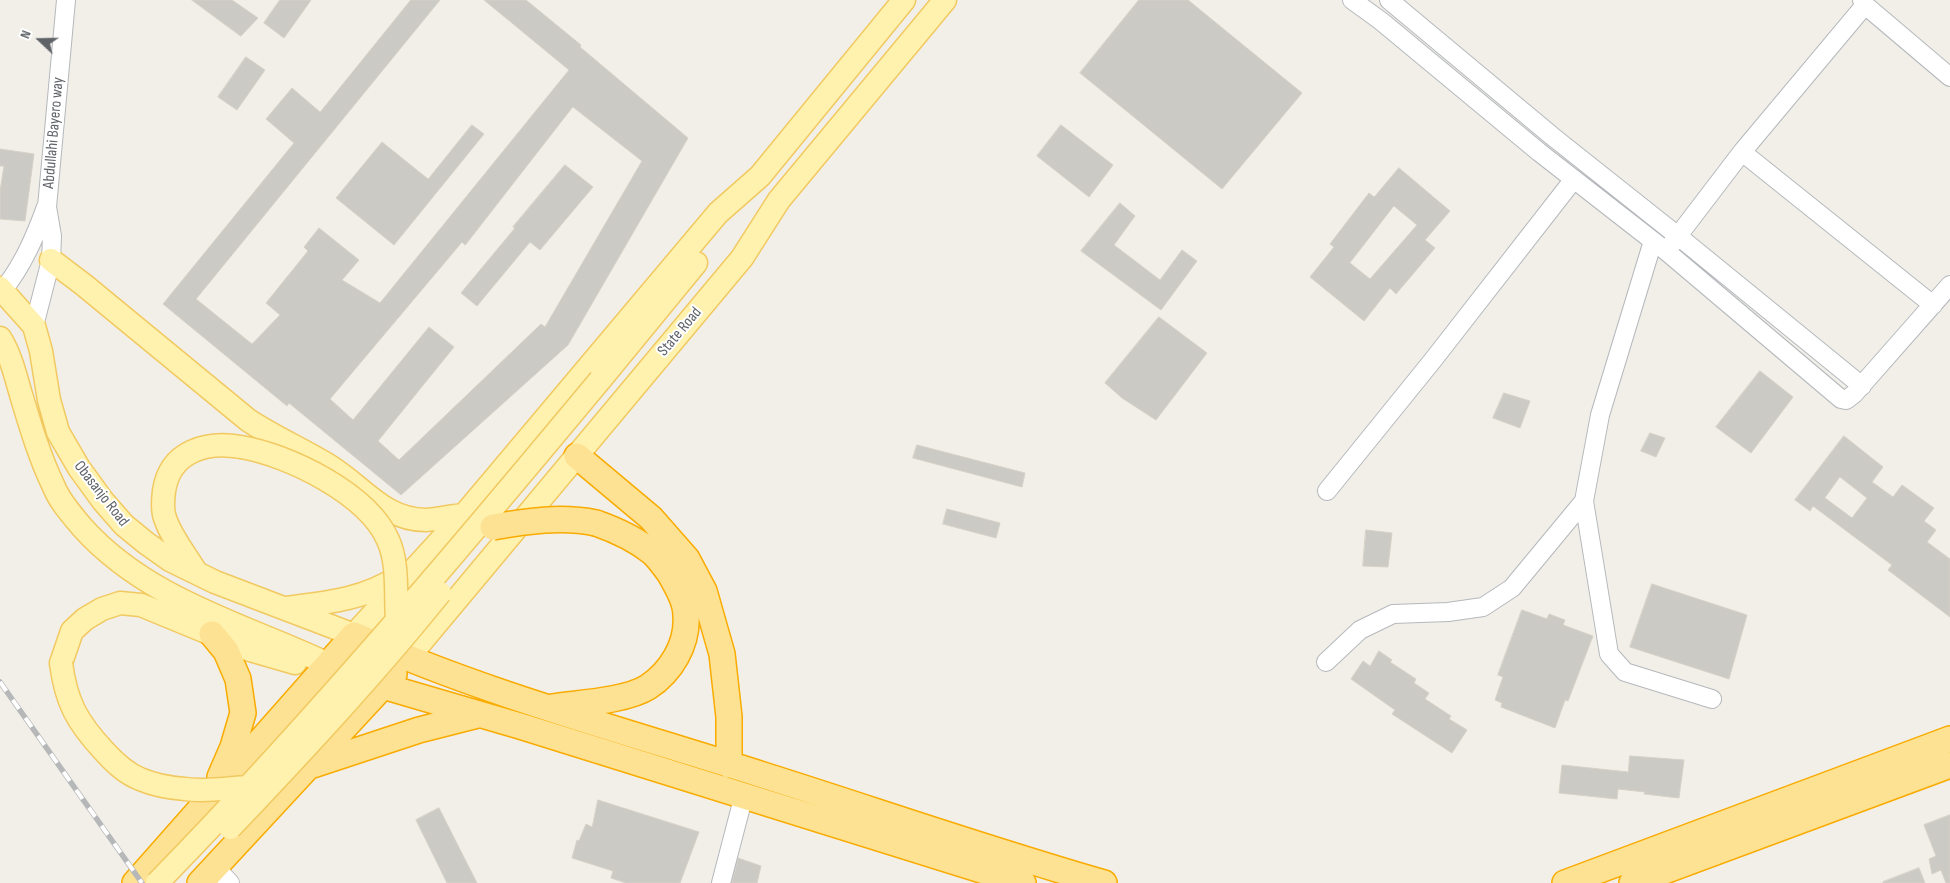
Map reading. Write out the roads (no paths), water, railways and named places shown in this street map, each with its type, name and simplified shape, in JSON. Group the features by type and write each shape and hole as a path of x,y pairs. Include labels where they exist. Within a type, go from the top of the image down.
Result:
{"highway":[{"path":"577,456 651,518 687,559 704,591 722,654 729,716 729,765"},
{"path":"493,527 544,519 577,520 611,528 654,554 677,586 684,602 686,616 682,647 661,677 647,687 630,695 544,708"},
{"path":"212,634 226,651 238,679 243,713 212,797"},
{"path":"135,883 354,635 407,659 544,708 729,765 1008,856 1104,883"},
{"path":"215,878 310,765 407,659"},
{"path":"328,664 383,686 744,795 1014,882"},
{"path":"310,765 419,730 478,714"},
{"path":"1565,883 1950,739"},
{"path":"1632,883 1950,765"}],"main road":[{"path":"178,883 348,701 403,639 605,384 760,176 904,0"},
{"name":"State Road","path":"407,659 742,258 779,200 945,0"},
{"path":"354,635 464,515 718,213 760,176"},
{"path":"157,883 327,700 605,384 779,200"},
{"path":"51,260 248,420 267,433 333,468 383,508 404,516 426,520 464,515"},
{"name":"Obasanjo Road","path":"2,289 34,326 41,351 49,400 58,432 78,468 124,525 170,560 224,586 354,635"},
{"name":"Obasanjo Road","path":"0,338 12,364 39,454 55,489 70,513 95,541 134,572 198,610 328,664"},
{"path":"197,573 165,518 163,499 165,484 170,471 182,458 193,450 210,445 260,450 314,472 359,505 378,524 389,541 394,565 397,620"},
{"path":"281,608 338,602 356,597 382,587 419,563"},
{"path":"247,787 187,790 140,779 118,766 83,728 66,690 62,663 72,631 85,619 102,609 120,603 141,605 250,650 298,664 313,666 328,664"}],"street":[{"name":"Abdullahi Bayero way","path":"47,207 66,0"},
{"path":"1352,0 1659,246 1841,399 1846,400 1862,386 1950,285"},
{"path":"1390,0 1552,136 1862,386"},
{"path":"1712,699 1625,672 1609,654 1584,501 1600,415 1659,246 1678,236 1742,152 1863,3 1950,77"},
{"path":"1742,152 1933,305"},
{"path":"1327,491 1433,360 1574,179"},
{"path":"34,326 51,260 52,236 47,207"},
{"path":"2,289 14,276 33,242 47,207"},
{"path":"1326,662 1360,630 1393,614 1448,612 1483,608 1512,588 1584,501"},
{"path":"721,883 744,795"}],"railway":[{"path":"0,682 142,883"}]}
